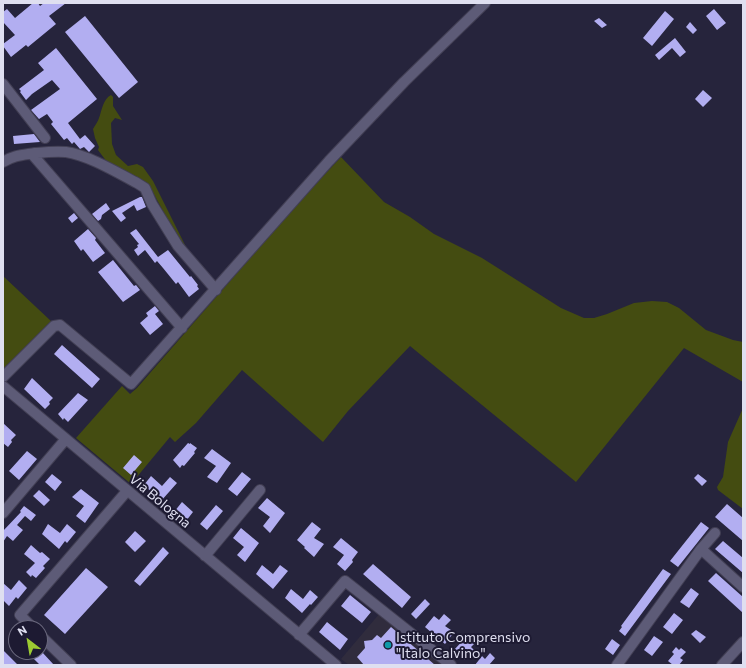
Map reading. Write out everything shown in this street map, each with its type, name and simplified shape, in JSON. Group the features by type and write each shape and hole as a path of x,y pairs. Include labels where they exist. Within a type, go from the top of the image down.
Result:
{"street":[{"path":"3,377 54,326 60,324 131,384 329,161 409,77 485,3"},
{"path":"3,84 44,138"},
{"path":"3,162 21,154 68,152 81,156 137,183 145,188 152,204 178,246 216,290"},
{"path":"32,154 182,328"},
{"name":"Via Bologna","path":"4,388 336,665"},
{"path":"3,513 65,440"},
{"path":"205,556 260,490"},
{"path":"25,620 20,615 127,491"},
{"path":"617,665 701,549 715,533"},
{"path":"701,549 743,587"},
{"path":"300,635 345,581 451,665"},
{"path":"722,665 743,642"},
{"path":"48,643 71,665"}],"shaded area":[{"name":"Istituto Comprensivo \"Italo Calvino\"","path":"380,613 442,665 349,665 341,659"}],"green space":[{"path":"111,95 113,97 113,106 122,120 115,118 111,123 112,144 116,155 128,166 137,164 143,167 153,181 188,251 187,252 150,187 107,162 98,150 99,147 93,129 99,119 104,102"},
{"path":"341,157 384,202 410,217 434,234 482,258 561,308 584,318 594,318 634,303 652,301 667,302 679,308 706,330 743,342 743,382 684,348 576,482 410,346 348,411 323,442 242,370 196,423 175,442 170,437 131,484 76,438 122,386 130,394 137,388 297,204"},
{"path":"3,276 52,322 3,370"},
{"path":"743,408 743,509 718,490 717,487 723,477 728,442"}],"building":[{"path":"33,3 38,3 40,6 44,3 66,3 49,16 56,24 28,47 26,45 11,57 3,44 15,35 3,22 3,12 7,9 15,18"},
{"path":"714,9 726,23 717,30 706,16"},
{"path":"665,11 674,19 652,46 643,38"},
{"path":"85,16 138,82 119,98 65,32"},
{"path":"599,18 607,25 602,28 594,21"},
{"path":"690,22 697,30 693,34 686,27"},
{"path":"675,38 686,52 680,57 672,48 659,60 655,55"},
{"path":"56,48 97,99 68,123 80,139 85,135 95,146 89,152 84,147 80,149 74,142 72,144 67,138 64,140 51,124 53,122 47,114 39,119 31,110 60,89 52,80 26,100 19,89 44,70 38,63"},
{"path":"703,90 712,98 703,107 695,99"},
{"path":"34,134 40,142 14,144 13,136"},
{"path":"142,197 146,207 137,211 134,205 122,213 126,218 121,222 112,211"},
{"path":"106,203 110,209 102,215 101,219 98,221 92,214"},
{"path":"74,213 78,218 72,223 68,218"},
{"path":"88,229 96,238 95,240 105,253 93,262 83,249 81,251 74,241"},
{"path":"136,229 158,257 168,250 190,277 191,276 198,285 197,286 199,289 189,297 178,282 176,284 157,261 155,263 145,250 138,256 134,250 139,244 130,233"},
{"path":"113,260 134,286 136,285 140,290 123,302 98,272"},
{"path":"155,306 159,311 155,314 163,324 150,335 140,323 148,316 146,313"},
{"path":"62,345 100,379 92,388 54,354"},
{"path":"32,378 53,398 45,409 24,389"},
{"path":"78,393 88,400 68,422 64,418 63,420 58,414"},
{"path":"3,423 16,435 11,440 12,442 8,447 3,443"},
{"path":"188,443 197,448 194,452 195,453 184,466 182,465 180,468 173,460"},
{"path":"212,449 231,463 217,483 207,477 216,466 204,458"},
{"path":"27,451 37,459 19,480 9,471"},
{"path":"134,455 142,462 131,475 123,468"},
{"path":"242,472 251,479 237,496 228,489"},
{"path":"52,474 62,482 55,491 45,482"},
{"path":"698,474 707,481 702,486 694,478"},
{"path":"151,476 162,486 170,477 177,483 161,501 144,485"},
{"path":"81,489 99,503 85,523 76,516 84,506 72,497"},
{"path":"39,490 50,500 44,506 33,496"},
{"path":"267,498 285,513 270,533 263,526 270,517 258,508"},
{"path":"182,502 193,512 186,521 174,512"},
{"path":"727,504 743,518 743,541 715,517"},
{"path":"216,505 223,511 207,530 200,524"},
{"path":"24,506 36,515 31,521 25,516 17,525 23,530 13,541 7,536 3,542 3,531 21,512 20,511"},
{"path":"312,522 321,529 314,538 324,544 314,557 297,540"},
{"path":"701,522 709,528 678,567 670,561"},
{"path":"48,524 60,533 67,524 76,532 67,543 65,541 59,549 42,534"},
{"path":"241,528 259,543 245,562 237,555 244,547 233,538"},
{"path":"135,531 146,541 135,552 125,542"},
{"path":"341,538 358,552 352,560 353,562 345,571 337,564 344,555 333,547"},
{"path":"723,541 743,558 743,573 715,549"},
{"path":"31,545 50,559 43,566 45,568 36,578 32,575 31,577 26,572 35,563 24,554"},
{"path":"163,547 169,553 140,586 134,581"},
{"path":"373,564 411,597 402,608 363,574"},
{"path":"262,565 273,574 280,565 288,571 273,589 256,574"},
{"path":"86,568 108,587 65,634 44,615"},
{"path":"663,569 671,574 625,636 619,631 622,627 621,626"},
{"path":"716,573 743,597 743,613 708,581"},
{"path":"19,580 27,588 18,599 16,597 9,606 3,600 3,583 11,590"},
{"path":"691,588 699,594 689,608 680,602"},
{"path":"291,589 303,599 310,590 318,597 302,613 285,598"},
{"path":"350,595 371,612 362,623 341,606"},
{"path":"425,599 430,604 416,619 411,614"},
{"path":"674,613 683,620 672,634 663,627"},
{"path":"444,614 451,620 445,626 454,632 445,644 425,627 434,616 439,620"},
{"path":"327,622 348,639 340,650 319,632"},
{"name":"Istituto Comprensivo \"Italo Calvino\"","path":"391,627 435,665 364,665 357,657 365,648 364,641 372,640 377,635 381,638"},
{"path":"696,630 706,637 700,643 691,634"},
{"path":"468,635 476,642 471,647 474,650 465,660 454,650"},
{"path":"654,636 663,642 652,656 644,650"},
{"path":"612,639 620,645 613,655 605,649"},
{"path":"676,647 679,650 681,648 686,652 680,658 683,660 679,665 673,665 668,661 674,654 672,652"},
{"path":"3,650 8,655 8,660 13,660 18,665 3,665"},
{"path":"490,653 495,658 489,665 475,665 482,656 485,659"},
{"path":"48,658 54,665 40,665 35,660 48,660"}],"place":[{"name":"Istituto Comprensivo \"Italo Calvino\"","path":"388,645"}]}
